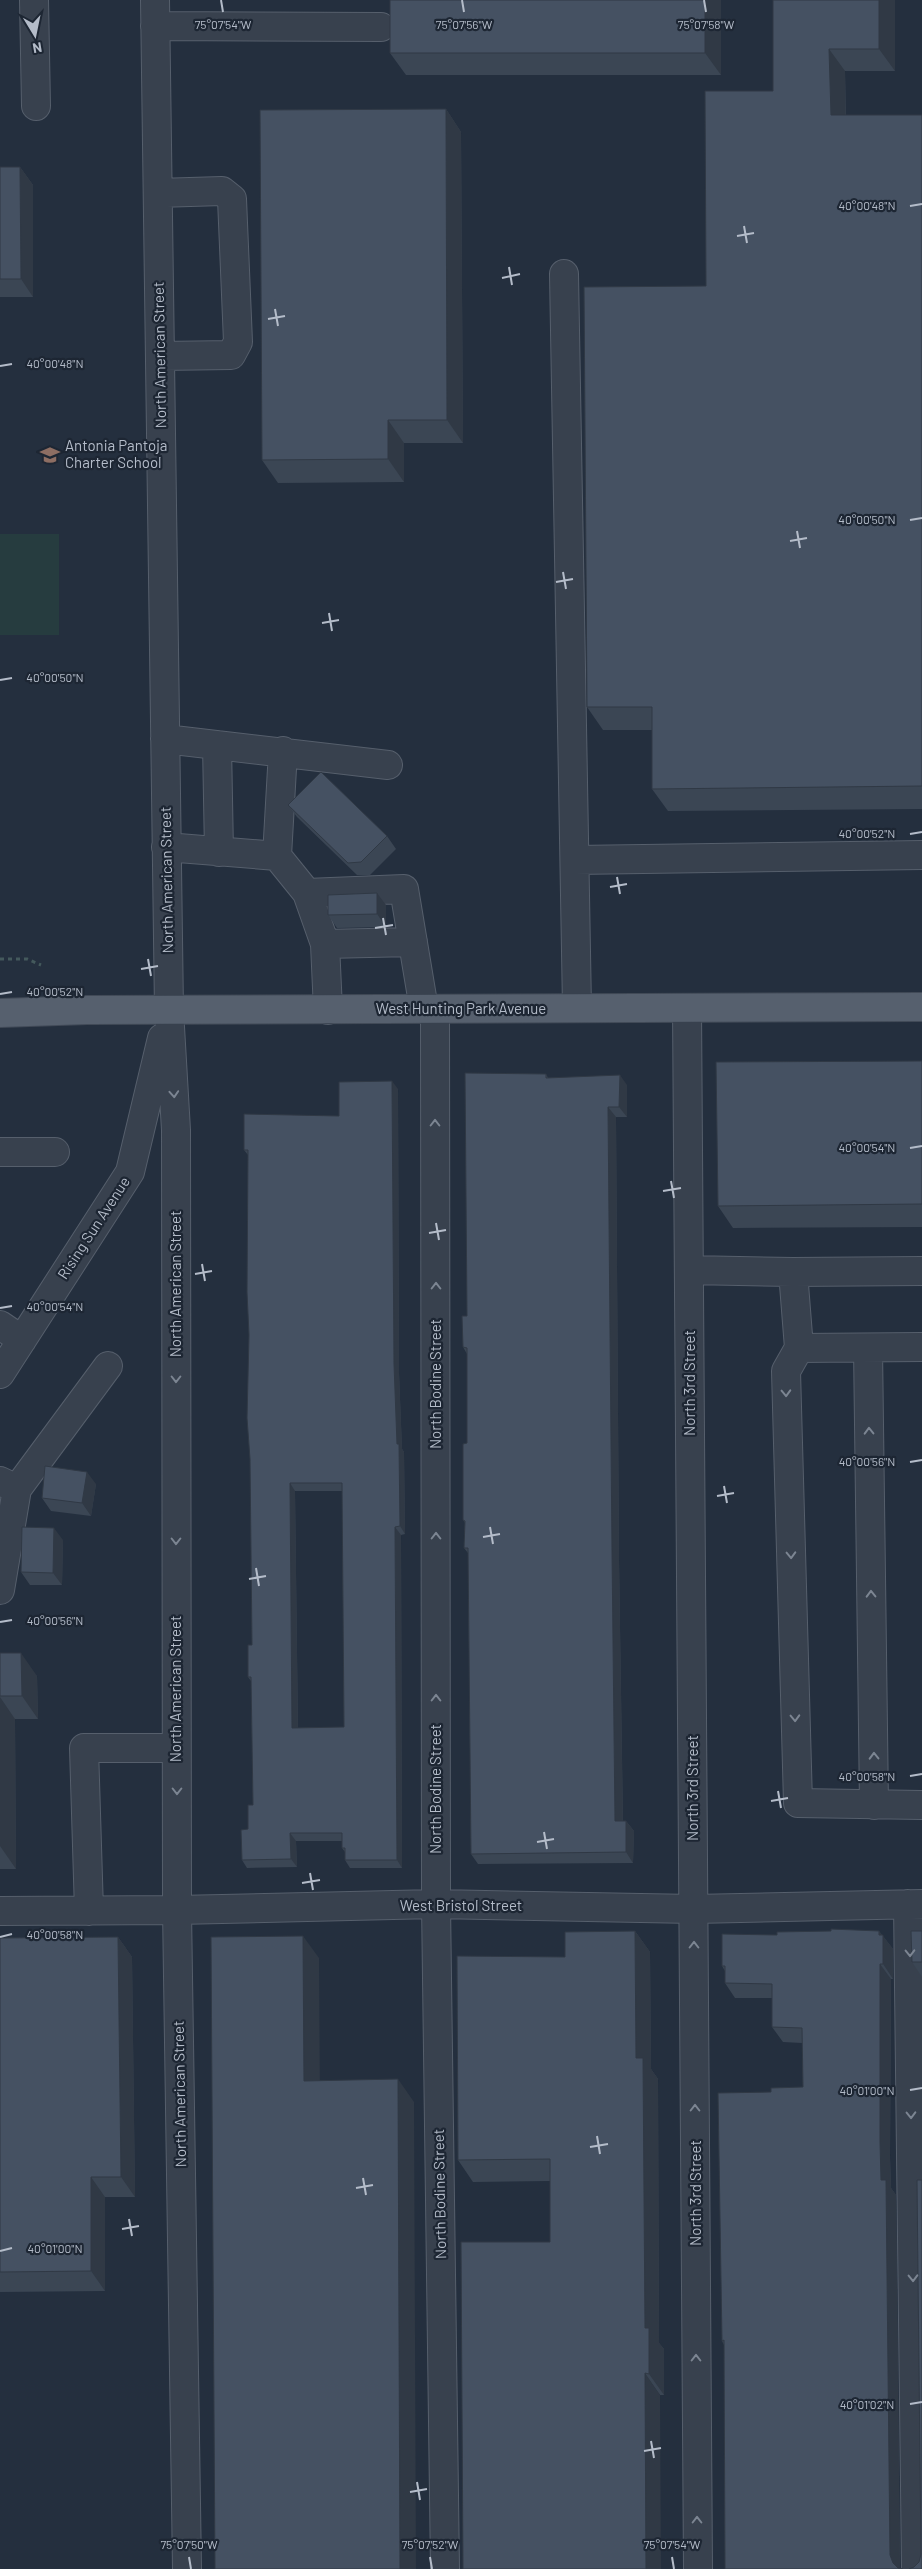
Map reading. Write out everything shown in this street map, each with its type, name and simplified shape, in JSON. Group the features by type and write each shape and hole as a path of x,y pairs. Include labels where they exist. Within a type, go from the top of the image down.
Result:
{"main road":[{"name":"West Hunting Park Avenue","path":"0,1013 169,1010 922,1006"}],"street":[{"path":"34,0 36,106"},
{"path":"155,13 381,27"},
{"name":"North American Street","path":"155,13 169,1010 176,1130 177,1910 187,2569"},
{"path":"158,193 222,191 232,200 238,342 231,354 160,356"},
{"path":"564,274 577,1008"},
{"path":"165,739 388,764"},
{"path":"217,745 220,852"},
{"path":"282,751 277,856 307,893 325,944 328,1010"},
{"path":"166,847 277,856"},
{"path":"575,860 922,854"},
{"name":"North Bodine Street","path":"307,893 404,889 413,942 430,1009 436,1904 445,2569"},
{"path":"325,944 413,942"},
{"name":"North 3rd Street","path":"687,1008 698,2569"},
{"name":"Rising Sun Avenue","path":"0,1374 11,1332 130,1172 169,1010"},
{"path":"0,1152 55,1152"},
{"path":"689,1270 793,1272 922,1271"},
{"path":"793,1272 799,1348 786,1371 798,1803 922,1804"},
{"path":"799,1348 922,1347"},
{"path":"868,1348 874,1805"},
{"path":"0,1590 8,1485 108,1366"},
{"path":"89,1911 84,1748 176,1748"},
{"name":"West Bristol Street","path":"0,1911 177,1910 436,1904 694,1909 915,1904"},
{"path":"915,1904 916,2569"}],"path":[{"path":"0,959 27,959 41,965"}],"green space":[{"path":"0,534 59,534 59,635 0,635"}],"building":[{"path":"390,0 705,0 705,53 390,53"},
{"path":"773,0 879,0 879,49 829,49 831,115 922,115 922,786 652,789 652,707 587,707 584,287 706,286 705,91 773,91"},
{"path":"446,109 447,420 388,420 388,459 262,460 260,110"},
{"path":"0,167 20,167 21,279 0,279"},
{"path":"321,772 387,836 361,862 348,863 288,805"},
{"path":"377,893 377,914 328,915 328,895"},
{"path":"922,1061 922,1204 718,1206 716,1062"},
{"path":"465,1073 546,1074 546,1078 620,1075 619,1107 608,1107 615,1821 626,1821 626,1852 471,1854 468,1548 464,1548 465,1521 463,1520 463,1444 467,1443 467,1348 463,1347 462,1316 467,1316"},
{"path":"392,1081 394,1364 397,1444 399,1444 400,1526 395,1527 397,1860 345,1860 345,1848 342,1848 342,1833 290,1833 291,1859 242,1860 241,1830 248,1829 248,1805 253,1805 251,1677 248,1677 248,1645 252,1645 250,1459 247,1418 249,1335 247,1292 248,1150 244,1150 244,1114 339,1116 339,1082","holes":["290,1483 342,1483 344,1727 292,1728"]},
{"path":"45,1466 87,1472 82,1503 42,1498"},
{"path":"22,1527 54,1528 53,1573 21,1572"},
{"path":"0,1653 21,1653 22,1696 0,1696"},
{"path":"831,1929 879,1931 879,1935 883,1935 883,1964 880,1964 880,2142 881,2180 886,2180 890,2555 893,2563 898,2568 903,2569 725,2569 724,2340 722,2341 718,2093 771,2092 771,2088 803,2087 802,2028 772,2027 772,1984 725,1983 725,1966 722,1966 722,1934 777,1935 777,1932 831,1931"},
{"path":"635,1931 636,2058 643,2058 645,2328 649,2328 649,2374 645,2373 646,2569 463,2569 461,2242 550,2242 550,2159 458,2160 457,1956 565,1957 565,1932"},
{"path":"911,1931 922,1931 922,1962 912,1962"},
{"path":"303,1936 304,2081 398,2079 400,2569 215,2569 211,1937"},
{"path":"118,1937 121,2177 91,2177 91,2271 0,2272 0,1938"},
{"path":"917,2180 922,2180 922,2569 909,2569 919,2562 921,2554"}],"place":[{"name":"Antonia Pantoja Charter School","path":"50,455"}]}
